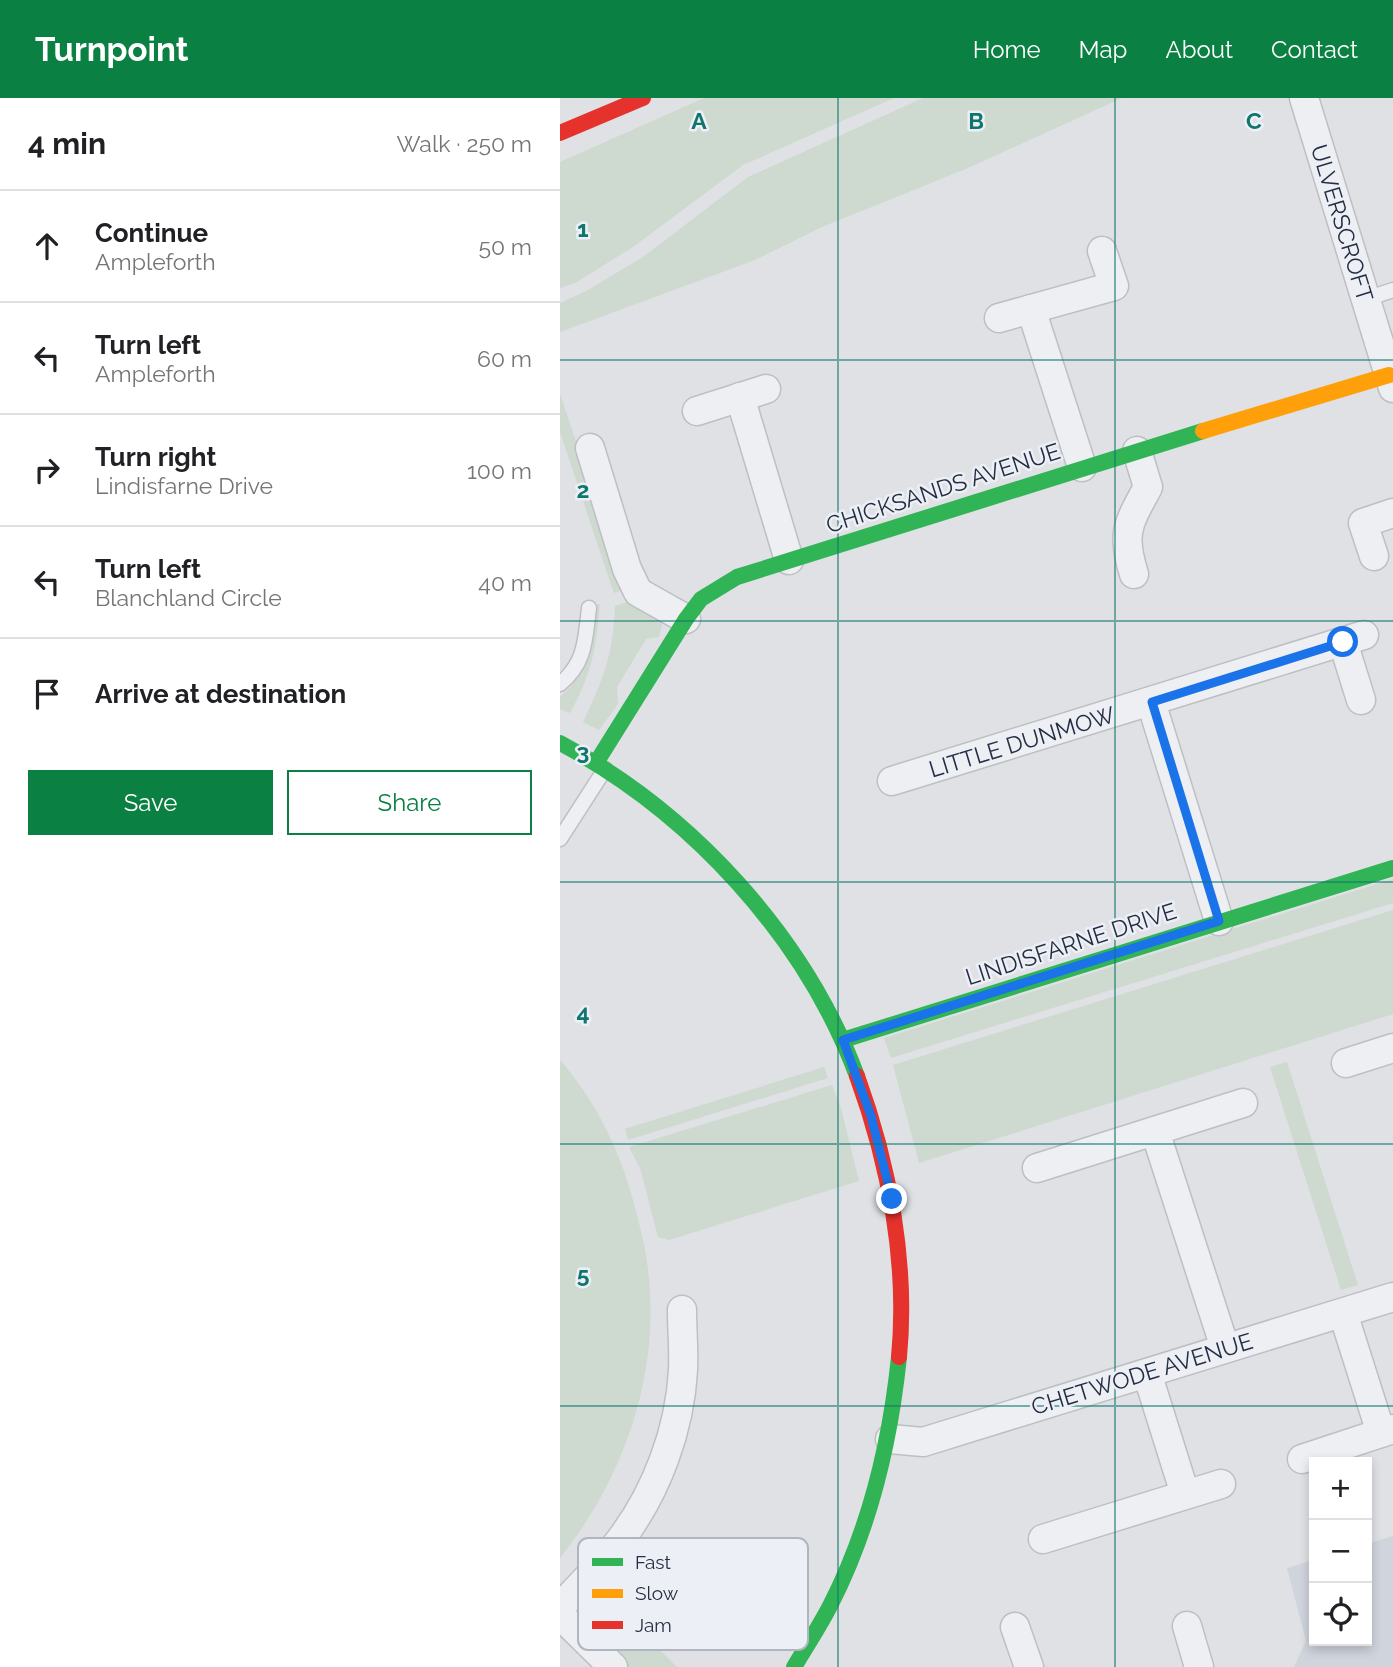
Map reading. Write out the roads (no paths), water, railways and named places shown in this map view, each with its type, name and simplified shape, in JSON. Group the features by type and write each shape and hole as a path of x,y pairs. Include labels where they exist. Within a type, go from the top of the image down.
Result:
{"street":[{"path":"560,132 643,98"},
{"name":"ULVERSCROFT","path":"1304,98 1391,382"},
{"path":"999,318 1114,286 1102,251"},
{"path":"1031,309 1082,467"},
{"name":"CHICKSANDS AVENUE","path":"601,765 686,619 701,599 737,577 1082,467 1391,382"},
{"path":"697,411 766,388"},
{"path":"740,397 789,560"},
{"path":"590,448 628,569 638,592 686,619"},
{"path":"1134,574 1126,548 1129,522 1148,488 1138,451"},
{"path":"1374,556 1363,523 1393,513"},
{"name":"LITTLE DUNMOW","path":"892,781 1353,639 1361,700"},
{"path":"1152,702 1219,921"},
{"path":"560,743 601,765 664,811 724,868 794,954 843,1040 871,1116 889,1180 901,1286 901,1353 890,1439 870,1511 840,1589 808,1643"},
{"name":"LINDISFARNE DRIVE","path":"843,1040 1393,868"},
{"path":"1346,1063 1393,1048"},
{"path":"1037,1168 1243,1103"},
{"path":"1156,1131 1225,1348"},
{"name":"CHETWODE AVENUE","path":"890,1439 923,1442 1393,1297"},
{"path":"622,1538 653,1487 676,1418 683,1371 682,1310"},
{"path":"1302,1459 1387,1431 1343,1313"},
{"path":"1147,1373 1185,1494"},
{"path":"1042,1539 1221,1483"},
{"path":"560,1607 578,1587"},
{"path":"560,1615 578,1633"},
{"path":"1187,1626 1199,1667"},
{"path":"1015,1627 1029,1667"},
{"path":"596,1650 613,1667"},
{"path":"794,1667 804,1650"}],"lane":[{"path":"1366,299 1393,290"},
{"path":"560,684 573,673 584,648 589,608"},
{"path":"560,839 601,765"}]}
